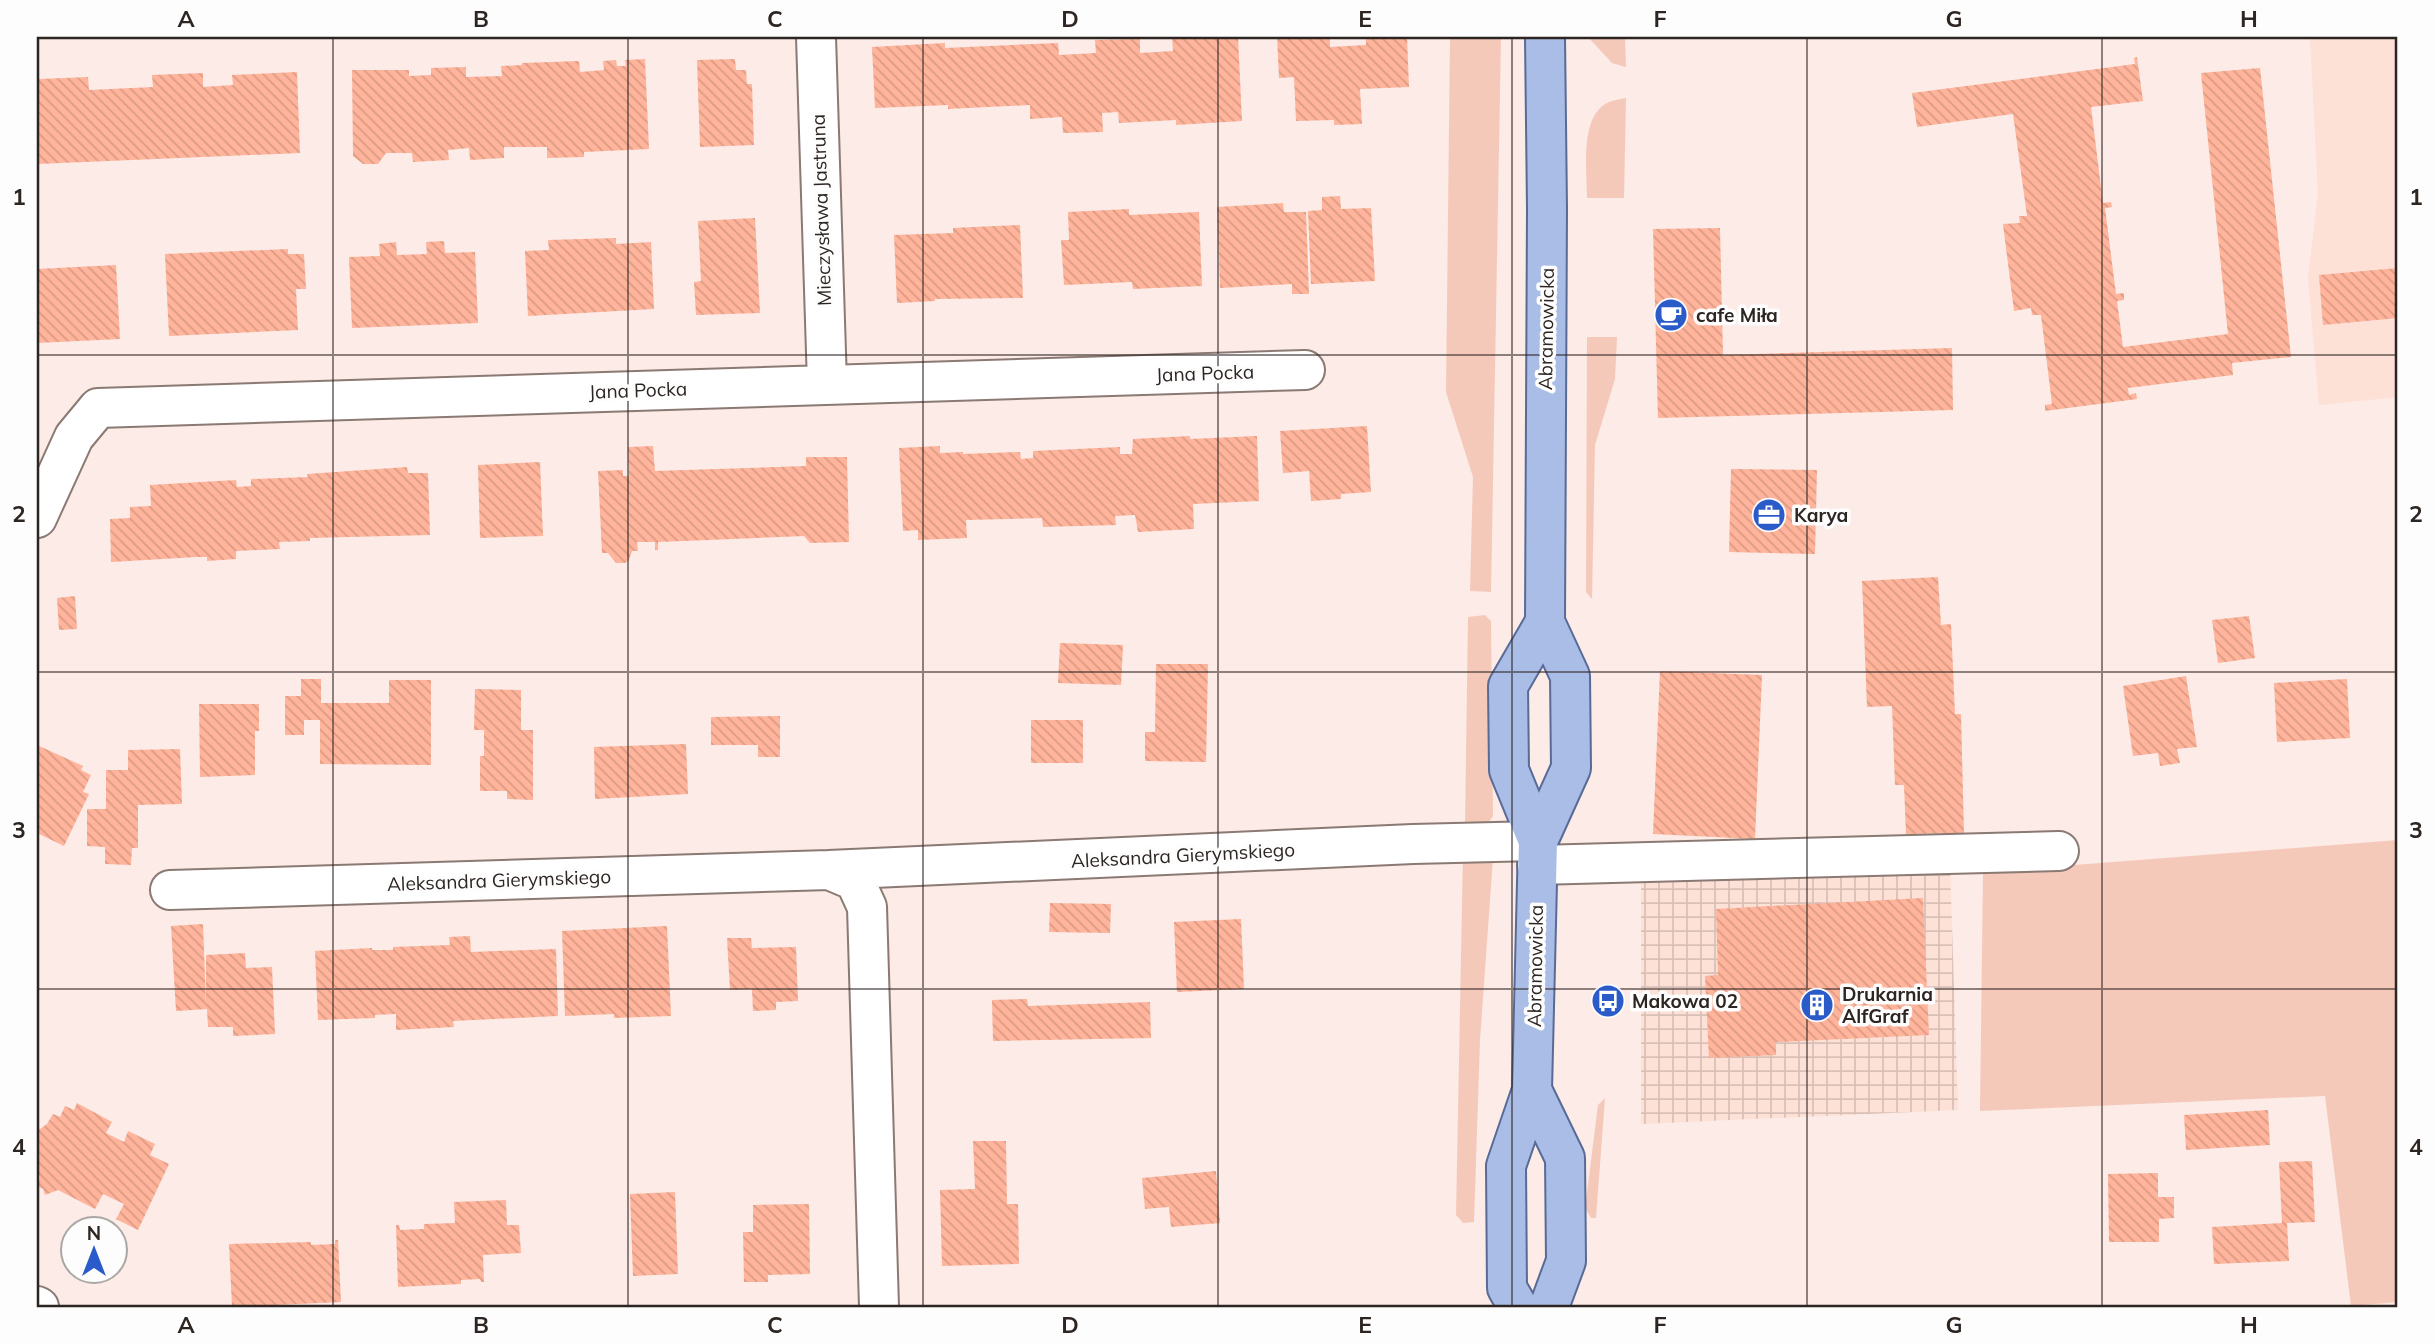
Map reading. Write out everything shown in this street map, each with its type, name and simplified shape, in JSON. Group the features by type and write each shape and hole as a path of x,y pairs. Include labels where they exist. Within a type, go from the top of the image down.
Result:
{"main road":[{"name":"Abramowicka","path":"1537,853 1571,768 1570,676 1545,622 1545,37"},
{"name":"Abramowicka","path":"1518,1307 1507,1288 1506,1166 1532,1090 1537,853 1509,771 1508,686 1545,622"},
{"name":"Abramowicka","path":"1532,1090 1565,1158 1566,1261 1549,1307"}],"street":[{"name":"Mieczysława Jastruna","path":"816,37 827,384"},
{"name":"Jana Pocka","path":"37,518 74,437 98,408 1305,370"},
{"name":"Aleksandra Gierymskiego","path":"170,890 829,870 1413,844 1537,853 2059,850"},
{"path":"829,870 855,881 867,907 879,1307"}],"shaded area":[{"path":"1450,37 1501,37 1491,592 1470,591 1473,477 1446,392"},
{"path":"1588,37 1625,37 1626,67 1612,63"},
{"path":"2310,37 2398,37 2398,397 2319,405 2308,278 2318,193"},
{"path":"1626,98 1624,198 1587,198 1587,144 1593,119 1599,109 1609,102"},
{"path":"1587,337 1617,337 1615,379 1595,445 1592,599 1586,592"},
{"path":"1485,615 1491,621 1493,816 1487,825 1465,825 1468,617"},
{"path":"2398,840 2398,1302 2351,1306 2325,1096 1980,1111 1983,872"},
{"path":"1463,852 1493,858 1480,1040 1474,1222 1463,1223 1456,1215"},
{"path":"1950,865 1958,1110 1641,1124 1641,879"},
{"path":"1605,1098 1596,1218 1591,1218 1585,1208 1598,1105"}],"building":[{"path":"1172,37 1238,37 1242,121 1176,125 1176,120 1119,123 1118,112 1102,113 1103,132 1063,133 1062,117 1030,119 1030,105 948,109 948,105 875,108 872,47 945,43 945,48 1058,43 1059,55 1096,53 1095,40 1140,39 1140,53 1173,51"},
{"path":"1277,37 1330,37 1330,47 1366,45 1366,37 1407,37 1409,87 1360,89 1362,124 1334,125 1334,120 1296,121 1294,77 1279,78"},
{"path":"2137,57 2143,101 2091,107 2103,203 2111,202 2112,207 2105,208 2116,294 2124,293 2124,300 2117,301 2123,347 2228,334 2201,73 2260,68 2291,357 2232,363 2233,375 2128,388 2129,395 2136,393 2137,399 2045,411 2045,405 2052,404 2041,315 2032,315 2031,308 2014,311 2003,224 2020,223 2019,216 2027,216 2013,114 1917,127 1912,93 2135,64 2134,58"},
{"path":"645,59 649,149 584,152 584,157 547,158 547,147 504,147 504,158 470,160 469,148 448,150 449,160 413,162 412,153 386,153 378,164 363,164 353,156 352,70 409,70 409,76 431,75 431,68 466,67 466,77 502,76 501,66 522,63 579,61 580,72 604,70 603,61 616,60 617,66 626,66 625,60"},
{"path":"735,59 736,70 746,70 747,84 752,84 754,145 700,147 697,60"},
{"path":"297,72 300,153 37,164 37,77 88,77 89,90 153,87 152,75 203,73 203,87 233,85 232,75"},
{"path":"1340,196 1341,209 1371,208 1375,281 1311,284 1308,211 1322,210 1322,197"},
{"path":"1283,203 1284,212 1306,212 1309,294 1292,294 1292,284 1220,288 1217,207"},
{"path":"1129,209 1129,215 1199,212 1202,286 1133,289 1132,282 1064,285 1061,240 1069,240 1068,212"},
{"path":"755,218 760,313 696,315 694,282 701,281 698,221"},
{"path":"1020,225 1023,298 935,299 897,303 894,235 953,233 953,228"},
{"path":"1720,228 1723,355 1952,348 1953,410 1658,418 1653,229"},
{"path":"616,238 616,244 651,242 654,309 528,316 525,251 549,250 548,240"},
{"path":"444,241 445,253 475,252 478,323 352,328 349,257 380,256 379,244 396,242 397,255 427,254 426,242"},
{"path":"288,249 288,254 304,254 306,289 296,289 298,330 169,336 165,254"},
{"path":"116,265 120,339 37,343 37,269"},
{"path":"2398,268 2398,318 2323,325 2319,275"},
{"path":"1367,426 1371,492 1341,494 1341,499 1311,501 1309,471 1283,473 1280,431"},
{"path":"1190,436 1190,439 1257,436 1259,501 1193,504 1194,529 1138,532 1135,515 1115,516 1116,525 1043,527 1042,518 966,520 967,538 918,540 918,530 903,531 899,448 940,446 940,453 963,454 1020,452 1021,459 1033,458 1033,451 1120,447 1120,454 1132,454 1133,439"},
{"path":"653,446 655,471 806,466 806,457 847,457 849,542 810,543 804,536 658,542 658,550 655,550 655,542 637,542 638,551 632,551 629,560 616,563 608,553 602,553 598,471 623,470 623,476 629,476 628,447"},
{"path":"540,462 543,536 480,538 478,465"},
{"path":"407,467 408,473 428,473 430,535 310,538 310,541 279,542 280,549 236,551 236,559 207,561 207,557 197,557 111,562 110,519 130,518 130,507 151,506 150,485 236,480 237,487 251,486 251,479 308,477 307,474"},
{"path":"1731,469 1817,470 1815,554 1729,552"},
{"path":"1938,577 1941,625 1951,624 1955,714 1961,714 1964,833 1906,834 1904,785 1895,785 1892,706 1867,707 1862,581"},
{"path":"75,596 77,629 59,630 57,598"},
{"path":"2249,616 2255,658 2218,663 2212,620"},
{"path":"1060,643 1123,645 1121,685 1058,683"},
{"path":"1156,664 1208,664 1206,762 1145,761 1145,732 1155,732"},
{"path":"1660,671 1762,675 1755,839 1653,834"},
{"path":"2186,676 2197,747 2177,749 2180,763 2160,766 2158,753 2133,756 2123,686"},
{"path":"301,679 321,679 321,703 389,703 389,680 431,680 431,765 320,764 320,720 304,720 304,735 285,735 285,696 301,696"},
{"path":"2347,679 2350,738 2277,742 2274,683"},
{"path":"475,689 521,690 521,730 533,730 533,800 507,799 507,791 480,791 480,756 484,756 484,730 474,730"},
{"path":"199,704 259,704 259,731 255,731 255,775 200,777"},
{"path":"780,716 780,757 758,757 758,745 711,745 711,717"},
{"path":"1031,720 1083,720 1083,763 1031,763"},
{"path":"686,744 688,794 595,799 594,747"},
{"path":"37,745 83,766 81,770 91,775 83,792 89,794 64,846 37,833"},
{"path":"180,749 182,804 138,805 138,848 132,848 131,865 105,864 105,847 87,846 87,809 106,809 106,770 128,770 128,750"},
{"name":"Drukarnia AlfGraf","path":"1923,898 1929,1035 1776,1042 1776,1055 1709,1058 1705,976 1718,975 1716,909"},
{"path":"1050,903 1111,904 1110,933 1049,932"},
{"path":"1241,919 1244,989 1177,992 1174,922"},
{"path":"203,924 206,1006 206,955 245,953 246,968 272,967 275,1034 233,1036 233,1027 208,1027 207,1009 176,1011 171,926"},
{"path":"667,926 671,1016 565,1016 562,931"},
{"path":"470,936 471,952 556,949 558,1016 453,1021 454,1027 396,1030 396,1014 375,1015 375,1018 318,1020 315,951 372,948 393,950 393,947 450,945 449,937"},
{"path":"727,938 751,938 752,948 796,947 798,1001 776,1002 776,1010 753,1011 752,989 730,990"},
{"path":"1027,999 1028,1006 1150,1002 1151,1038 993,1041 992,1000"},
{"path":"77,1103 112,1122 106,1133 124,1142 128,1131 155,1144 150,1155 169,1164 138,1230 130,1226 130,1214 119,1214 124,1204 103,1194 95,1209 58,1190 45,1195 43,1189 37,1186 40,1178 37,1169 37,1128 47,1124 53,1114 60,1117 65,1106 74,1110"},
{"path":"2268,1110 2270,1145 2186,1150 2184,1115"},
{"path":"973,1141 1006,1141 1007,1204 1018,1204 1019,1264 942,1266 940,1190 975,1189"},
{"path":"2312,1161 2315,1222 2287,1223 2289,1261 2214,1264 2212,1227 2282,1223 2279,1162"},
{"path":"1216,1171 1220,1223 1171,1227 1169,1207 1145,1209 1142,1178"},
{"path":"2158,1173 2158,1197 2174,1197 2174,1218 2159,1219 2159,1242 2109,1242 2108,1174"},
{"path":"675,1192 678,1274 633,1276 630,1194"},
{"path":"506,1200 507,1225 519,1225 521,1253 483,1255 484,1282 480,1279 461,1280 461,1284 398,1287 396,1225 399,1225 400,1230 424,1229 424,1224 455,1223 454,1202"},
{"path":"809,1204 810,1274 768,1275 768,1282 744,1282 743,1232 753,1232 753,1205"},
{"path":"335,1240 338,1240 341,1302 232,1307 229,1244 311,1242 311,1245 335,1244"}],"place":[{"name":"cafe Miła","path":"1671,315"},
{"name":"Karya","path":"1769,515"},
{"name":"Makowa 02","path":"1608,1001"},
{"name":"Drukarnia AlfGraf","path":"1817,1005"}]}
